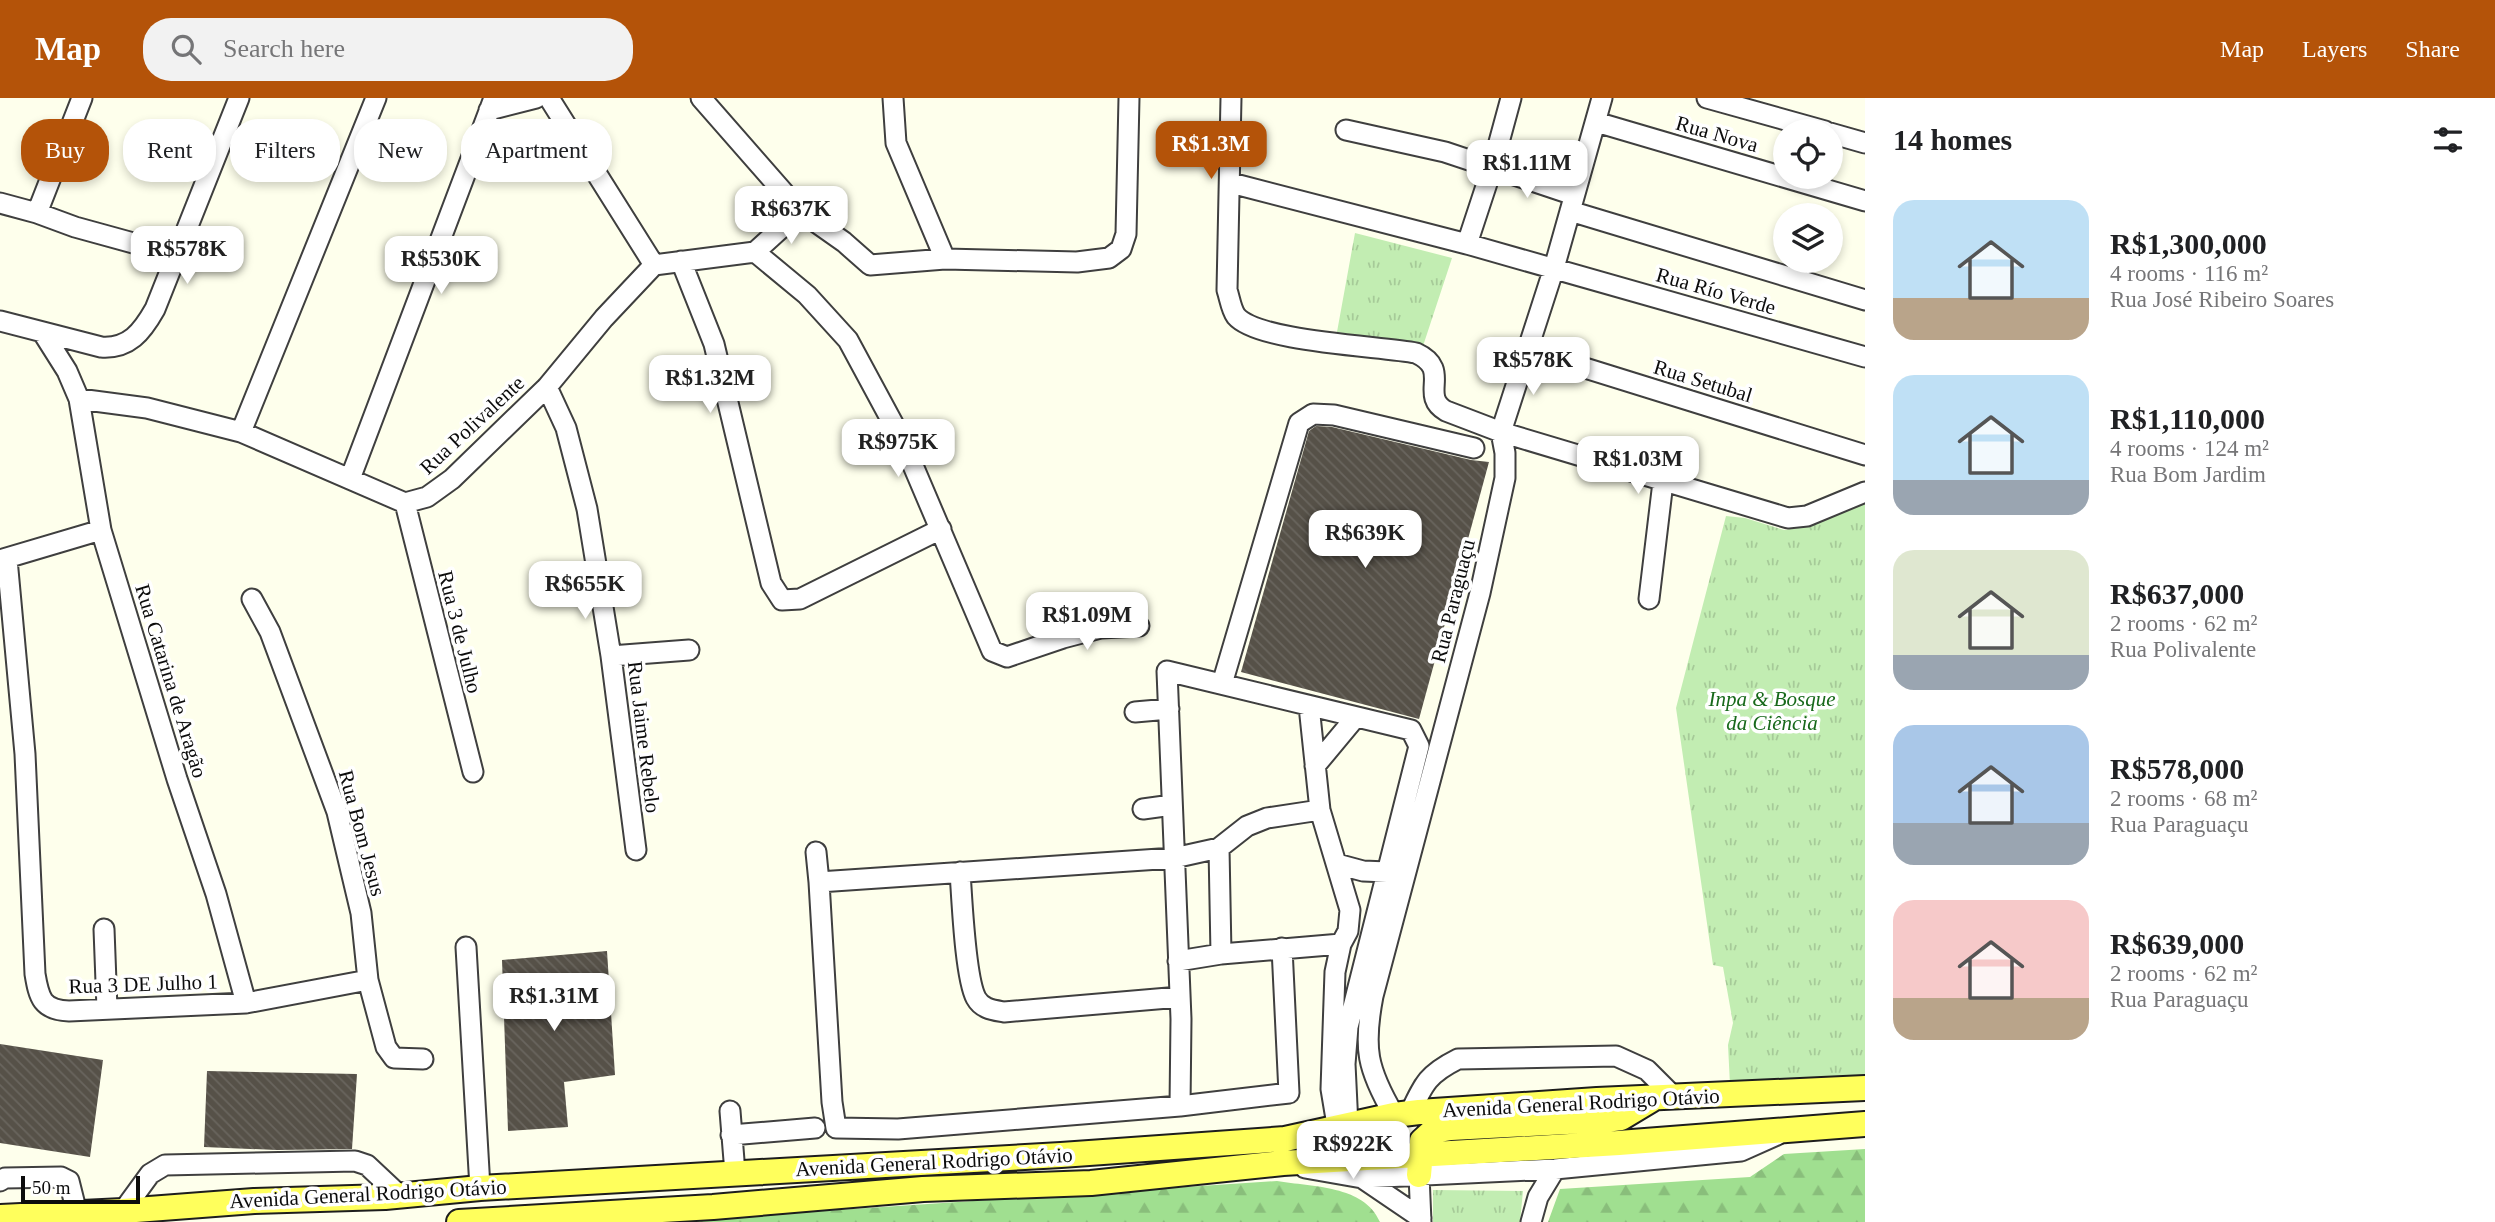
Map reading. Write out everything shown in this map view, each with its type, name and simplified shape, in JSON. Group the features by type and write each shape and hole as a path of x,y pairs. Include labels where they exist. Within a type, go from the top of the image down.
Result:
{"main road":[{"name":"Avenida General Rodrigo Otávio","path":"0,1217 123,1212 254,1201 399,1195 480,1188 1061,1155 1285,1139 1402,1114 1597,1100 1865,1088"},
{"path":"1420,1165 1422,1141 1433,1131 1621,1118 1663,1098"},
{"name":"Avenida General Rodrigo Otávio","path":"459,1222 713,1207 923,1189 1091,1183 1283,1163 1420,1165 1619,1143 1865,1124"}],"street":[{"path":"37,213 82,98"},
{"path":"0,321 115,348 143,331 174,265 239,98"},
{"path":"241,432 376,98"},
{"path":"350,479 492,104 536,98"},
{"path":"549,98 654,265 755,252 800,211"},
{"path":"701,98 800,211 844,242 870,265 945,259 1077,262 1115,255 1121,249 1126,234 1129,98"},
{"path":"892,98 896,143 945,259"},
{"path":"1231,98 1227,290 1237,317 1279,335 1416,353 1430,361 1434,369 1434,395 1440,407 1501,432 1788,518 1807,516 1865,492"},
{"path":"1467,244 1493,168 1511,98"},
{"name":"Rua Paraguaçu","path":"1402,1114 1371,1071 1367,1023 1480,593 1505,478 1505,453 1501,432 1554,268 1602,98"},
{"path":"1707,98 1782,119"},
{"name":"Rua Nova","path":"1596,122 1865,201"},
{"path":"1346,130 1444,152 1493,168 1572,203 1865,300"},
{"path":"1843,137 1865,143"},
{"name":"Rua Río Verde","path":"1231,183 1467,244 1865,357"},
{"path":"0,203 37,213 75,228 155,249"},
{"path":"755,252 807,295 848,340 903,442 969,600 995,654 1007,657 1101,628 1139,626"},
{"path":"681,261 714,344 771,583 782,600 800,599 941,529"},
{"name":"Rua Polivalente","path":"405,503 427,497 452,479 547,387 604,318 654,265"},
{"name":"Rua Catarina de Aragão","path":"43,333 67,370 79,400 101,530 215,894 246,1003"},
{"name":"Rua Setubal","path":"1527,350 1865,455"},
{"name":"Rua Jaime Rebelo","path":"547,387 566,428 587,509 611,656 636,850"},
{"path":"79,400 147,408 241,432 405,503"},
{"path":"1222,684 1299,423 1313,414 1334,415 1474,448"},
{"path":"1649,599 1663,482"},
{"name":"Rua 3 de Julho","path":"405,503 473,772"},
{"path":"4,560 101,530"},
{"name":"Rua 3 DE Julho 1","path":"4,560 25,754 35,974 38,992 48,1007 58,1011 246,1003 368,980"},
{"name":"Rua Bom Jesus","path":"252,599 270,632 337,811 360,913 368,980 390,1055 394,1058 423,1059"},
{"path":"611,656 689,650"},
{"path":"1180,1106 1180,997 1167,671 1411,730 1419,746 1348,1027 1343,1127"},
{"path":"1309,706 1320,810 1350,910 1348,930 1341,944 1335,972 1332,1050 1331,1088 1343,1127"},
{"path":"1135,712 1168,709"},
{"path":"1315,766 1355,718"},
{"path":"1143,809 1172,805"},
{"path":"818,881 1174,858 1219,848 1247,827 1266,818 1320,810"},
{"path":"1219,848 1221,954"},
{"path":"816,852 832,1102 836,1128 898,1129 1180,1106 1289,1093 1282,948"},
{"path":"1337,864 1363,871 1387,872"},
{"path":"960,872 970,979 976,998 985,1009 1004,1012 1180,997"},
{"path":"104,929 107,1009"},
{"path":"1178,961 1221,954 1341,944"},
{"path":"466,947 480,1188"},
{"path":"1402,1114 1437,1070 1458,1059 1616,1056 1647,1070 1663,1098"},
{"path":"730,1111 735,1173"},
{"path":"731,1135 815,1128"},
{"name":"Avenida General Rodrigo Otávio","path":"1283,1163 1362,1178 1420,1165 1555,1169 1741,1151 1791,1128"},
{"path":"123,1212 150,1174 165,1165 355,1161 367,1165 399,1195"},
{"path":"1420,1165 1421,1220"},
{"path":"1531,1222 1538,1197 1555,1169"},
{"path":"0,1181 5,1178 61,1177 69,1181 77,1213"},
{"path":"1362,1178 1421,1220"}],"green space":[{"path":"1355,233 1452,258 1423,346 1337,332"},
{"name":"Inpa & Bosque da Ciência","path":"1865,499 1865,1083 1730,1085 1728,1045 1733,1023 1723,967 1713,965 1676,708 1726,516 1745,518 1784,530 1797,528"},
{"path":"1865,1149 1865,1222 1548,1222 1560,1189 1750,1177 1784,1154"},
{"path":"1277,1181 1350,1194 1372,1210 1380,1222 655,1222"},
{"path":"1433,1190 1523,1191 1520,1222 1433,1222"}],"building":[{"path":"1316,426 1332,427 1489,462 1419,719 1241,672 1309,431"},
{"path":"607,951 615,1075 564,1082 568,1127 508,1131 502,960"},
{"path":"0,1044 103,1060 90,1157 0,1143"},
{"path":"207,1071 357,1074 352,1149 204,1147"}]}
